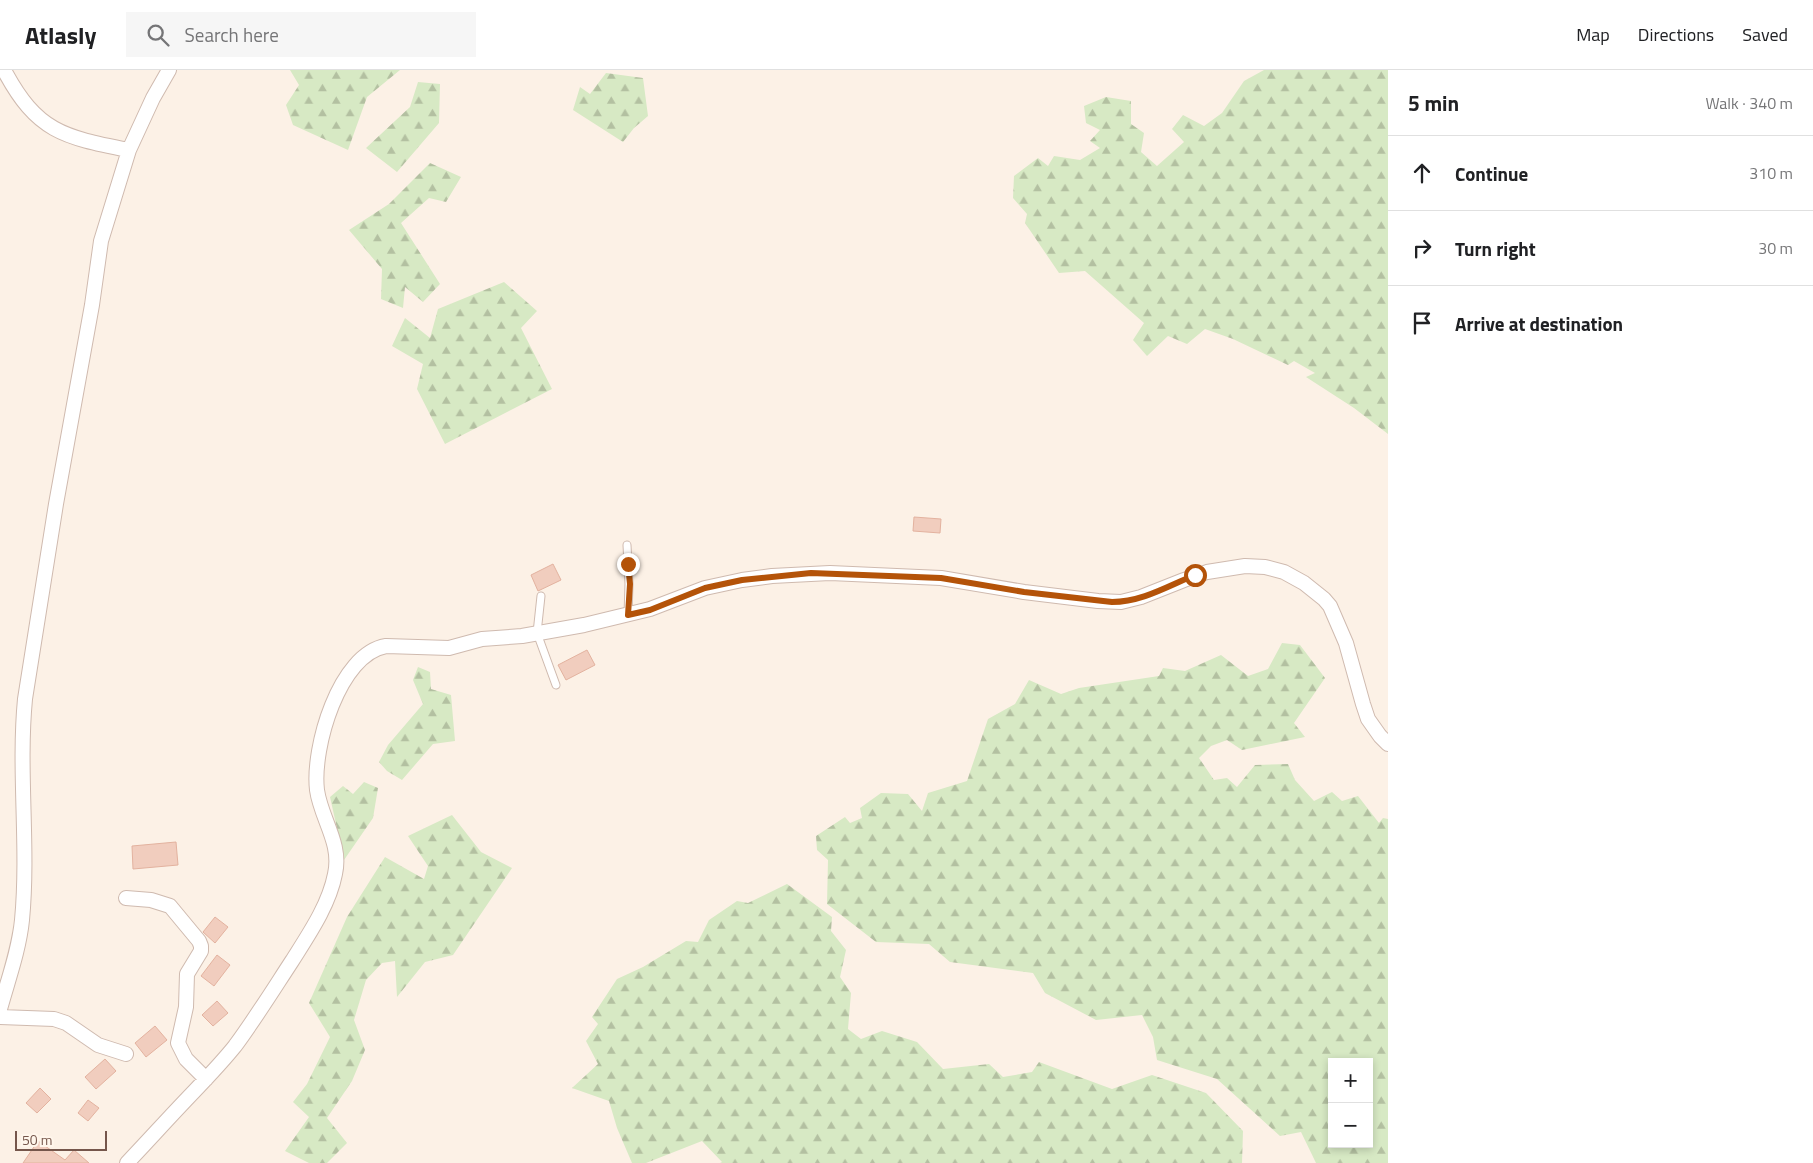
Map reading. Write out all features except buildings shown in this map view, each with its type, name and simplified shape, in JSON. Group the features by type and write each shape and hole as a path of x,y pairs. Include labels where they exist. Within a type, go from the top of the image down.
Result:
{"street":[{"path":"4,70 28,107 48,126 77,138 128,150"},
{"path":"0,1009 22,922 25,850 23,720 25,699 98,260 107,217 128,150 169,70"},
{"path":"127,1163 234,1047 302,946 330,891 336,871 337,851 319,797 317,780 319,756 326,720 333,702 348,677 364,656 378,647 449,648 482,640 537,633 650,610 705,588 742,580 782,575 830,573 941,578 1024,592 1121,602 1141,597 1207,572 1245,566 1265,567 1284,572 1304,583 1330,606 1346,643 1368,718 1388,744"},
{"path":"126,898 151,900 170,906 202,946 187,974 186,1007 178,1043 186,1058 206,1079"},
{"path":"0,1017 54,1019 66,1023 98,1045 126,1054"}],"lane":[{"path":"627,545 630,584 628,615"},
{"path":"541,596 537,633 556,685"}],"green space":[{"path":"290,70 400,70 367,97 348,150 293,125 286,105 299,85"},
{"path":"1264,70 1388,70 1388,434 1354,408 1306,377 1315,373 1294,361 1288,365 1233,339 1205,329 1187,344 1168,336 1147,356 1133,340 1144,323 1085,271 1059,273 1025,223 1027,214 1013,198 1014,176 1038,158 1048,166 1054,156 1080,160 1100,148 1090,141 1100,130 1086,123 1084,106 1106,97 1131,101 1131,124 1144,133 1141,152 1157,166 1184,142 1172,129 1183,115 1204,126 1222,113 1244,81"},
{"path":"606,73 643,78 648,116 634,128 623,142 573,110 580,87 590,94"},
{"path":"418,82 440,84 439,123 397,172 366,148 410,107"},
{"path":"430,163 461,177 446,202 429,198 401,223 440,284 423,302 405,287 403,308 381,299 382,269 349,230 389,204"},
{"path":"504,282 537,311 521,328 552,389 445,444 417,389 423,364 392,346 405,318 430,338 438,309"},
{"path":"1282,643 1300,645 1325,678 1294,723 1305,737 1242,750 1227,740 1211,746 1199,758 1214,780 1227,778 1237,787 1255,765 1288,764 1295,780 1314,801 1332,792 1342,801 1358,796 1379,823 1383,818 1388,819 1388,1163 1316,1163 1301,1132 1280,1136 1217,1079 1157,1060 1153,1037 1142,1015 1096,1020 1045,993 1033,973 950,962 929,944 876,942 827,904 828,860 817,850 816,836 845,817 850,823 862,818 860,808 881,793 908,794 922,811 928,793 967,781 988,719 1015,704 1029,680 1061,694 1079,688 1159,676 1163,668 1185,671 1221,655 1248,676 1268,669"},
{"path":"418,667 430,672 431,689 451,695 455,741 433,744 402,780 387,771 379,762 388,745 423,704 413,680"},
{"path":"364,782 378,788 373,818 344,860 330,797 343,786 353,794"},
{"path":"452,815 481,852 512,868 453,955 425,962 397,997 395,961 382,963 366,980 354,1020 365,1050 352,1081 327,1118 347,1143 327,1163 309,1163 285,1151 309,1117 293,1102 307,1084 330,1037 309,1003 347,917 385,857 424,879 428,866 408,836"},
{"path":"787,884 832,917 831,931 846,950 840,977 851,993 848,1029 861,1039 882,1031 917,1042 943,1069 989,1064 1003,1077 1032,1072 1039,1062 1112,1089 1152,1075 1206,1093 1243,1131 1242,1163 720,1163 722,1162 702,1141 646,1163 632,1163 617,1128 609,1101 572,1088 598,1064 586,1041 598,1024 592,1017 617,979 643,967 686,941 698,942 709,920 737,901 748,903"}],"route":[{"path":"628,564 630,584 628,615 650,610 705,588 742,580 811,573 941,578 1024,592 1112,602 1131,600 1152,594 1195,575"}]}
